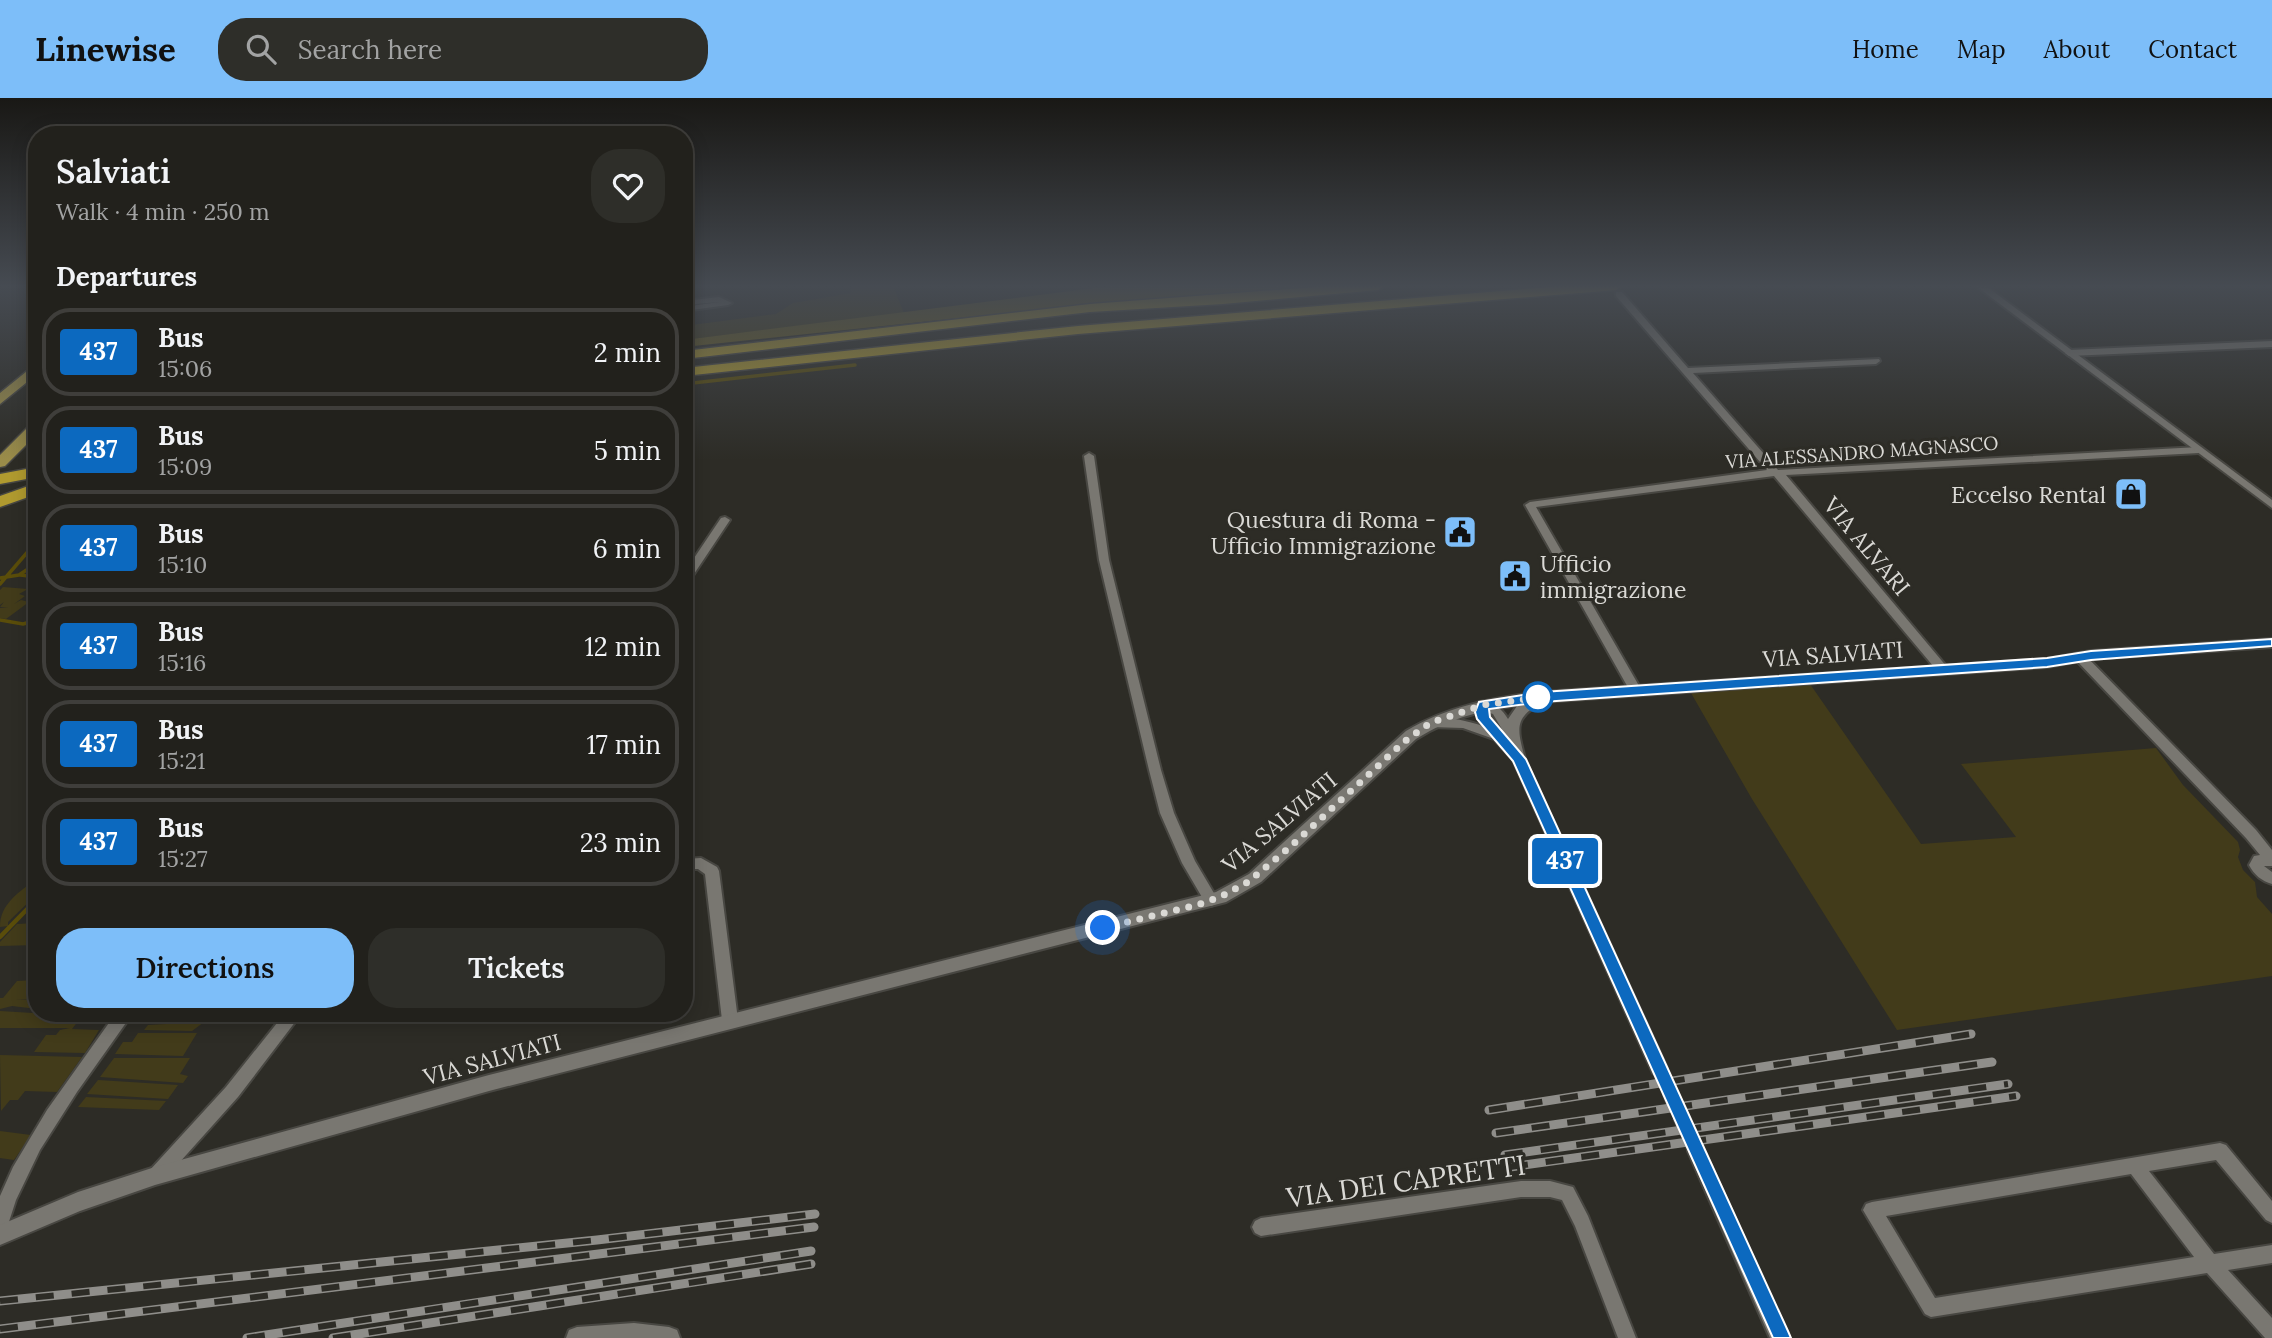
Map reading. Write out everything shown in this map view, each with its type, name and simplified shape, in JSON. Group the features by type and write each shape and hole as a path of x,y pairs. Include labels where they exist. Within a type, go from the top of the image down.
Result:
{"highway":[{"path":"693,354 780,344"},
{"path":"693,361 850,344"},
{"path":"693,371 948,344"},
{"path":"0,464 28,460"},
{"path":"0,479 28,474"},
{"path":"0,502 28,491"}],"main road":[{"path":"0,400 28,375"},
{"path":"0,464 28,435"}],"street":[{"name":"VIA ALVARI","path":"1666,344 1943,670"},
{"path":"2058,344 2269,500"},
{"path":"2070,353 2272,344"},
{"path":"1688,372 1876,362"},
{"name":"VIA ALESSANDRO MAGNASCO","path":"1636,691 1530,505 1777,473 2199,450"},
{"path":"1089,456 1104,560 1155,770 1167,813 1189,863 1211,900"},
{"path":"693,568 725,520"},
{"name":"VIA SALVIATI","path":"0,1236 78,1202 155,1176 489,1083 1211,900 1255,878 1405,741 1430,723 1483,705 1542,697 2047,663 2080,657 2272,643"},
{"path":"2080,657 2252,834 2272,860"},
{"path":"1513,738 1515,714 1522,706 1542,697"},
{"path":"1519,759 1482,715 1483,705 1497,710 1513,738 1519,759 1659,1068"},
{"path":"1430,723 1464,724 1497,736"},
{"path":"2272,860 2259,860 2256,864 2260,871 2272,879"},
{"path":"693,864 705,864 712,871 730,1020"},
{"path":"0,1225 2,1213 23,1166 68,1094 119,1022"},
{"path":"155,1176 232,1092 287,1022"},
{"path":"1696,1151 1782,1336"},
{"path":"2272,1214 2220,1151 1872,1210 1931,1308 2272,1254"},
{"path":"2134,1165 2209,1262 2272,1332"},
{"name":"VIA DEI CAPRETTI","path":"1261,1227 1521,1189 1567,1192 1583,1222 1627,1338"},
{"path":"577,1338 634,1334 670,1338"}],"shaded area":[{"path":"3,587 28,589 19,594 25,596 14,604 21,600 28,603 6,619 0,618 0,608 8,608 0,607 4,602 0,605 0,590"},
{"path":"1810,684 1921,844 2016,837 1961,764 2156,748 2183,785 2238,842 2238,857 2243,870 2255,882 2257,897 2272,914 2272,976 1897,1030 1752,799 1691,693"},
{"path":"28,885 28,903 8,922 8,926 0,927 3,911"},
{"path":"28,923 28,945 0,946 0,942 17,924"},
{"path":"28,980 28,999 16,999 28,1000 28,1008 12,1006 0,1009 0,998 3,998 17,981"},
{"path":"0,1011 28,1013 28,1022 77,1022 72,1029 99,1030 85,1053 34,1052 46,1035 56,1035 60,1030 70,1028 0,1028"},
{"path":"204,1022 192,1031 144,1030 148,1025"},
{"path":"138,1033 197,1033 183,1056 115,1054 123,1042 132,1042"},
{"path":"0,1055 82,1057 57,1092 25,1091 18,1100 10,1100 1,1111"},
{"path":"114,1058 190,1058 180,1074 188,1076 183,1083 100,1077"},
{"path":"98,1080 178,1085 168,1099 87,1094"},
{"path":"86,1097 166,1101 159,1110 78,1107"},
{"path":"0,1131 31,1135 14,1160 0,1158"}],"waterway":[{"path":"693,383 855,365"},
{"path":"6,577 28,551"},
{"path":"6,577 19,575 28,569"},
{"path":"20,575 28,576"},
{"path":"0,578 6,577"},
{"path":"0,584 6,577"},
{"path":"0,620 28,623"},
{"path":"0,937 28,908"}],"tunnel":[{"path":"1659,1068 1696,1151"}],"railway":[{"path":"1489,1110 1971,1034"},
{"path":"1496,1133 1992,1062"},
{"path":"1505,1155 2008,1084"},
{"path":"1510,1167 2016,1096"},
{"path":"0,1301 597,1240 815,1214"},
{"path":"0,1329 814,1227"},
{"path":"247,1338 811,1251"},
{"path":"333,1338 811,1264"}],"bus line":[{"name":"437","path":"1780,1338 1519,759 1484,719 1481,712 1483,705 1542,697 2047,663 2091,655 2272,643"}],"place":[{"name":"Eccelso Rental","path":"2131,494"},
{"name":"Questura di Roma - Ufficio Immigrazione","path":"1460,532"},
{"name":"Ufficio immigrazione","path":"1515,576"}],"route":[{"path":"1103,928 1183,909 1231,892 1255,878 1419,729 1466,710 1542,697 1538,697"}]}
